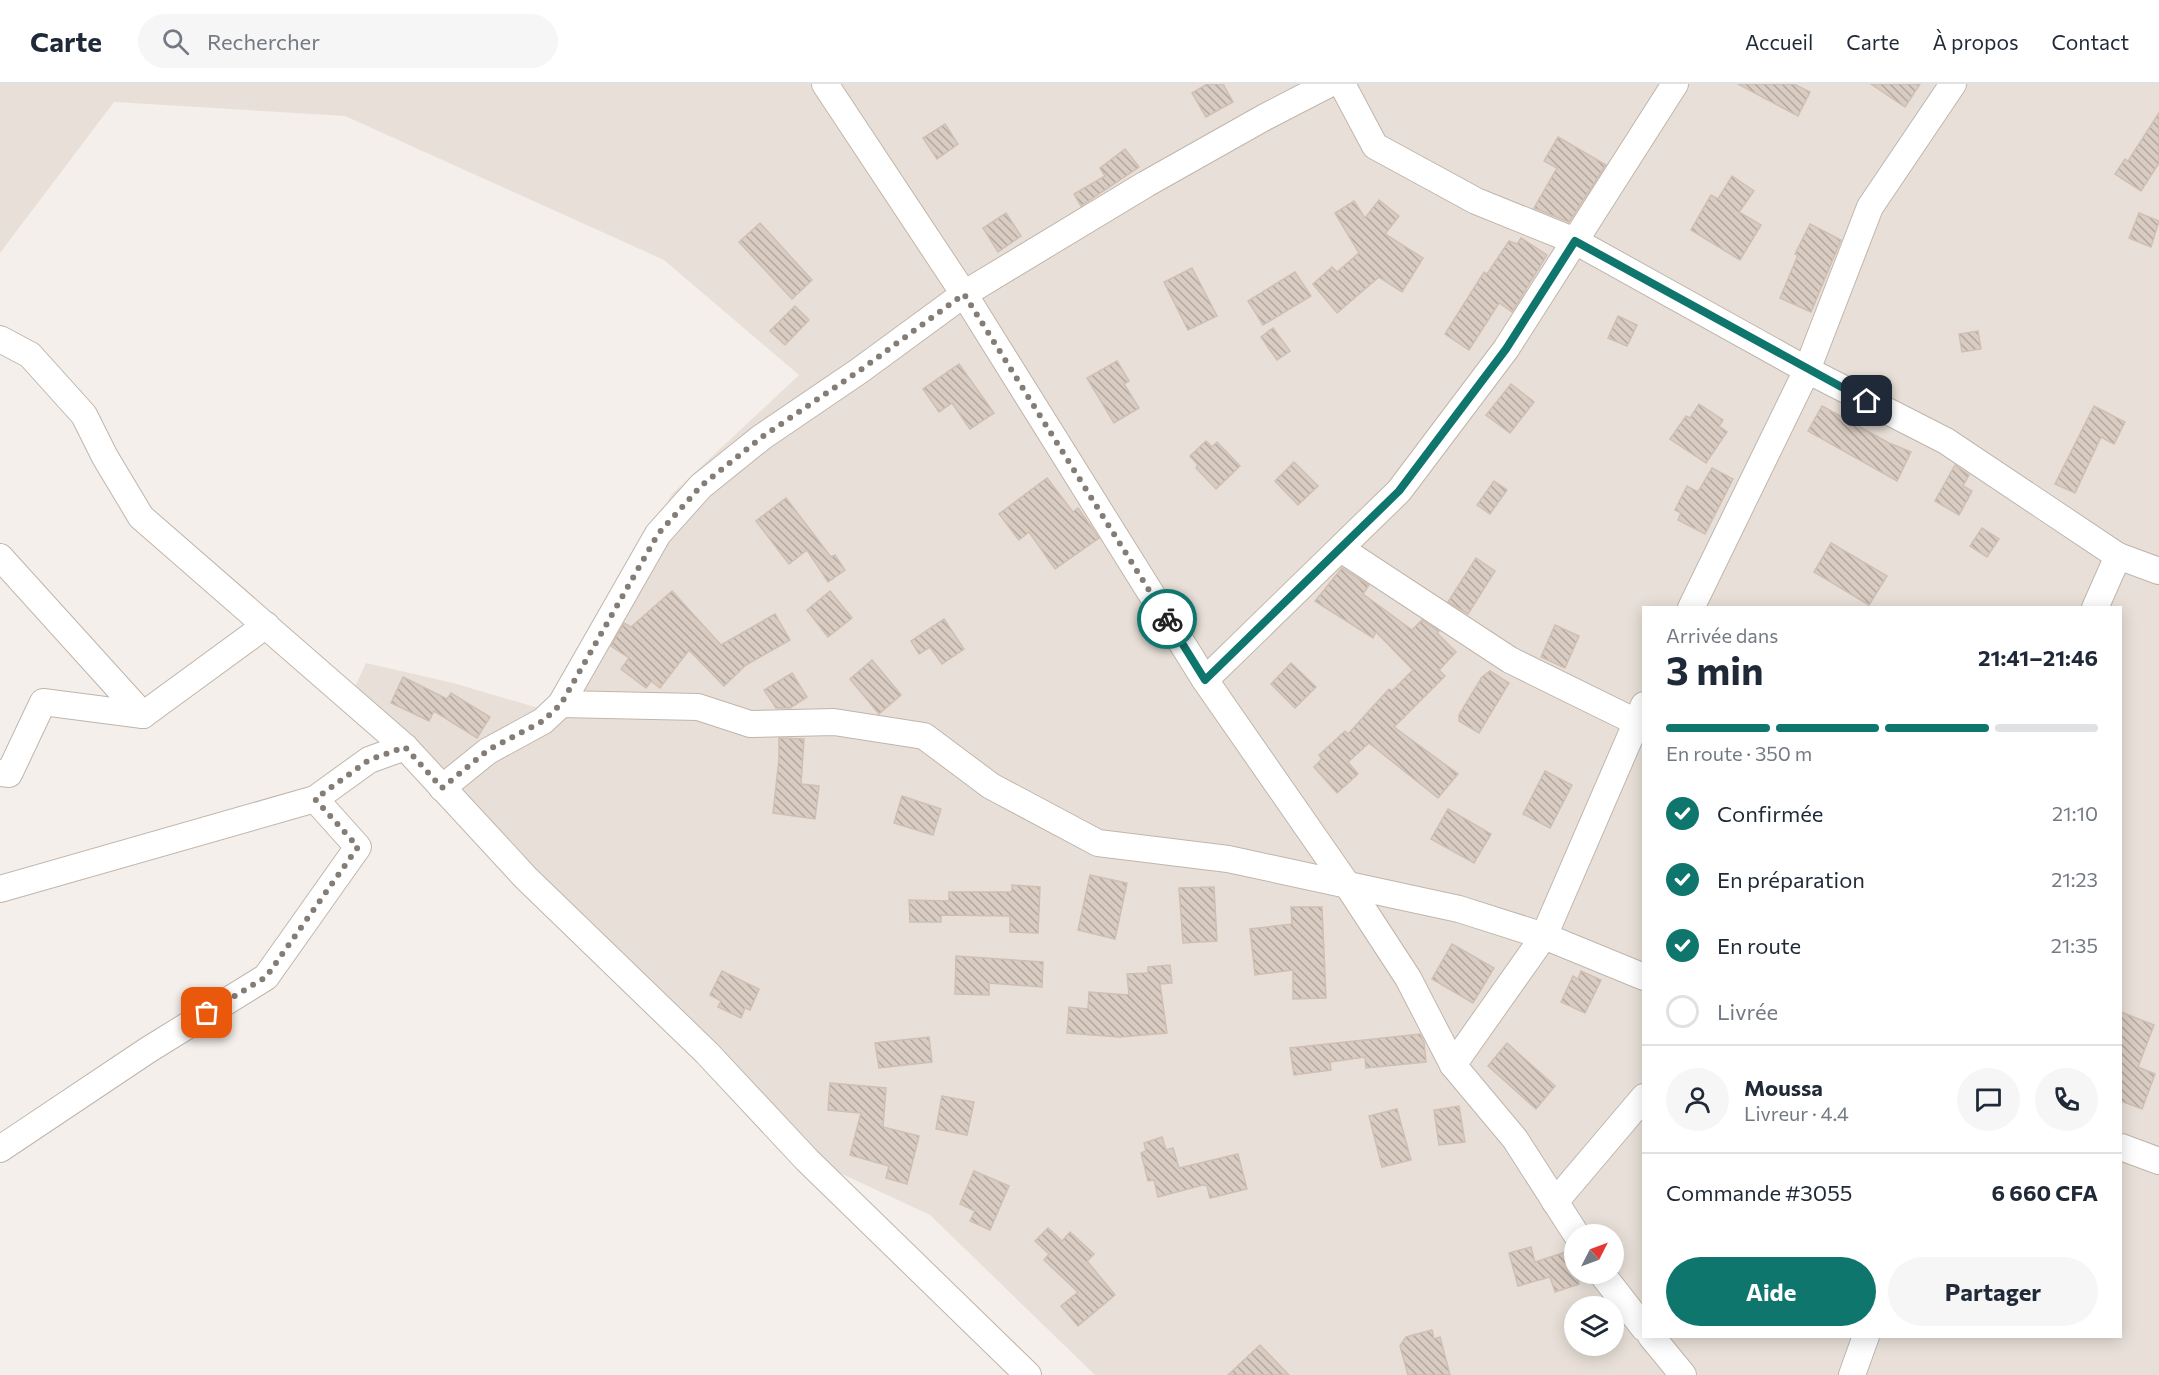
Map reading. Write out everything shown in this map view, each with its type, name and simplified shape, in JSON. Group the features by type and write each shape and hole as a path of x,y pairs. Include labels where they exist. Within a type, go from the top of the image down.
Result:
{"street":[{"path":"825,84 964,294 1205,680 1346,883 1408,978 1453,1065 1515,1139 1569,1224"},
{"path":"442,788 488,750 543,721 561,704 658,534 701,486 762,437 859,371 964,294 1146,184 1329,84"},
{"path":"1342,84 1375,146 1476,201 1575,241 1807,370 1946,441 2118,556 2159,571"},
{"path":"1205,680 1399,491 1506,349 1675,84"},
{"path":"1691,606 1807,370 1870,207 1953,84"},
{"path":"0,339 30,355 84,415 105,457 141,518 405,747 526,878 707,1053 807,1160 1028,1375"},
{"path":"1341,549 1510,660 1642,711 1544,936 1453,1065"},
{"path":"2097,606 2118,556"},
{"path":"0,557 143,715"},
{"path":"3,770 43,702 143,715 266,625"},
{"path":"561,704 699,707 750,724 834,722 924,736 991,786 1098,843 1228,859 1459,909 1544,936 1642,976"},
{"path":"0,889 315,799 369,760 405,747"},
{"path":"0,1149 148,1050 266,977 358,847 315,799"},
{"path":"1555,1202 1642,1099"},
{"path":"2122,1147 2159,1161"},
{"path":"1610,1284 1642,1325"},
{"path":"1653,1338 1683,1375"},
{"path":"1852,1375 1865,1338"}],"shaded area":[{"path":"0,84 2159,84 2159,1375 1095,1375 930,1215 827,1167 352,693 366,663 453,683 542,709 672,494 799,375 664,260 345,116 114,102 0,253"}],"building":[{"path":"1207,84 1223,84 1233,102 1206,117 1192,93"},
{"path":"1738,84 1794,84 1810,92 1798,116"},
{"path":"1871,84 1920,84 1905,107"},
{"path":"2159,113 2159,163 2141,191 2115,174 2125,159 2128,161"},
{"path":"945,124 958,144 937,159 923,138"},
{"path":"1558,137 1606,165 1569,222 1534,208 1557,168 1544,161"},
{"path":"1125,149 1139,167 1081,206 1074,194 1105,176 1100,168"},
{"path":"1732,176 1754,191 1739,212 1761,225 1740,260 1691,230 1711,195 1718,199"},
{"path":"1379,200 1399,216 1385,234 1423,258 1402,292 1379,277 1337,313 1313,284 1332,267 1337,272 1359,253 1335,213 1354,201 1365,218"},
{"path":"1006,213 1021,236 998,252 983,228"},
{"path":"2139,213 2159,221 2151,247 2129,238"},
{"path":"760,223 812,280 792,299 739,242"},
{"path":"1810,224 1841,240 1811,312 1780,298 1798,255 1795,254"},
{"path":"1521,238 1547,255 1512,312 1499,303 1469,350 1445,334 1484,272 1487,274 1509,241 1517,244"},
{"path":"1192,268 1217,316 1188,330 1164,282"},
{"path":"1295,272 1311,296 1263,325 1248,301"},
{"path":"795,306 809,320 785,345 770,331"},
{"path":"1618,316 1637,325 1627,346 1608,338"},
{"path":"1273,328 1290,351 1277,360 1261,337"},
{"path":"1978,331 1981,349 1962,352 1959,334"},
{"path":"1117,361 1129,381 1124,384 1139,408 1114,423 1087,378"},
{"path":"959,364 994,413 970,429 952,403 939,412 923,389"},
{"path":"1511,384 1534,402 1510,433 1486,415"},
{"path":"1699,404 1723,420 1719,426 1727,432 1706,463 1670,439 1686,416 1690,418"},
{"path":"1822,406 1889,443 1911,452 1897,481 1808,431"},
{"path":"2094,406 2125,422 2114,444 2101,437 2075,493 2055,484"},
{"path":"1206,441 1212,447 1217,442 1240,466 1216,489 1196,468 1198,465 1190,456"},
{"path":"1294,462 1318,486 1298,505 1275,481"},
{"path":"1955,465 1969,475 1963,486 1972,491 1959,515 1935,501"},
{"path":"1712,468 1733,479 1705,534 1678,520 1681,513 1675,510 1687,486 1698,492"},
{"path":"1047,478 1073,512 1078,508 1099,538 1055,569 1029,532 1019,540 999,514"},
{"path":"1494,481 1507,490 1490,514 1477,505"},
{"path":"786,498 831,557 835,555 845,570 828,582 807,550 789,564 756,521"},
{"path":"1982,528 1999,539 1987,557 1970,546"},
{"path":"1831,543 1887,576 1869,605 1814,572"},
{"path":"1476,558 1495,571 1468,614 1448,602"},
{"path":"1342,568 1369,585 1363,594 1412,630 1422,620 1439,631 1437,633 1456,652 1439,670 1445,676 1394,727 1458,774 1438,798 1369,743 1348,762 1358,774 1337,793 1314,767 1322,759 1319,755 1345,731 1348,734 1389,689 1392,691 1413,670 1376,632 1373,638 1315,601"},
{"path":"672,591 721,645 775,614 790,640 746,665 724,686 689,650 660,688 651,681 646,688 621,669 629,658 611,646 624,623 631,627"},
{"path":"830,591 852,618 828,637 807,610"},
{"path":"944,619 964,649 942,664 930,647 919,654 911,641"},
{"path":"1555,625 1579,636 1565,668 1541,657"},
{"path":"872,660 901,695 879,714 850,679"},
{"path":"1291,663 1316,687 1295,708 1271,684"},
{"path":"1490,671 1509,683 1479,733 1459,721 1459,715 1482,677"},
{"path":"792,673 807,697 790,708 776,708 764,690"},
{"path":"403,677 447,699 451,693 490,717 477,738 434,711 429,721 391,703"},
{"path":"779,738 804,739 801,784 819,786 815,819 773,813"},
{"path":"1545,771 1572,785 1550,828 1523,814"},
{"path":"902,796 941,809 933,835 894,823"},
{"path":"1448,809 1491,834 1474,863 1431,839"},
{"path":"1090,875 1127,883 1115,939 1078,930"},
{"path":"1012,885 1040,887 1038,933 1010,932 1010,916 941,915 941,922 910,922 909,900 949,901 949,892 1012,892"},
{"path":"1214,887 1217,941 1183,943 1179,888"},
{"path":"1291,907 1322,907 1326,998 1293,999 1293,970 1255,975 1250,929 1292,924"},
{"path":"1452,944 1494,968 1473,1003 1432,979"},
{"path":"956,956 1043,962 1042,987 989,983 989,995 955,994"},
{"path":"1170,965 1172,983 1160,984 1167,1033 1120,1037 1067,1033 1069,1007 1088,1009 1089,992 1129,995 1127,974 1148,973 1148,967"},
{"path":"722,971 759,989 750,1010 745,1008 741,1018 718,1007 721,1001 710,995"},
{"path":"1581,971 1601,980 1585,1013 1561,1002 1573,976 1578,979"},
{"path":"2122,1012 2154,1025 2138,1067 2155,1074 2142,1109 2122,1101"},
{"path":"1420,1034 1424,1042 1426,1062 1366,1068 1365,1057 1330,1062 1331,1070 1294,1075 1290,1048"},
{"path":"929,1037 932,1062 879,1068 875,1043"},
{"path":"1507,1043 1555,1086 1536,1109 1488,1066"},
{"path":"830,1083 886,1088 883,1127 919,1136 907,1184 886,1178 889,1166 850,1155 861,1113 828,1110"},
{"path":"942,1096 974,1102 967,1135 936,1129"},
{"path":"1459,1106 1465,1142 1439,1145 1434,1110"},
{"path":"1397,1109 1411,1160 1382,1167 1369,1116"},
{"path":"1162,1137 1166,1150 1173,1148 1179,1168 1238,1154 1247,1189 1210,1198 1207,1186 1203,1185 1158,1197 1154,1180 1148,1181 1141,1153 1146,1151 1144,1143"},
{"path":"974,1171 1009,1186 990,1230 970,1221 975,1211 960,1204"},
{"path":"1048,1228 1062,1241 1070,1232 1094,1254 1087,1261 1115,1295 1078,1326 1061,1306 1078,1292 1044,1260 1049,1254 1035,1241"},
{"path":"1531,1247 1535,1262 1564,1253 1564,1284 1579,1284 1555,1292 1550,1277 1518,1286 1509,1253"},
{"path":"1432,1330 1434,1339 1440,1337 1450,1375 1408,1375 1400,1346 1406,1337"},
{"path":"1260,1345 1289,1375 1228,1375"}],"way so far":[{"path":"207,1013 266,977 358,847 315,799 369,760 405,747 442,788 488,750 543,721 561,704 658,534 701,486 762,437 859,371 964,294 1167,619"}],"route":[{"path":"1167,619 1205,680 1399,491 1506,349 1575,241 1867,401"}]}
